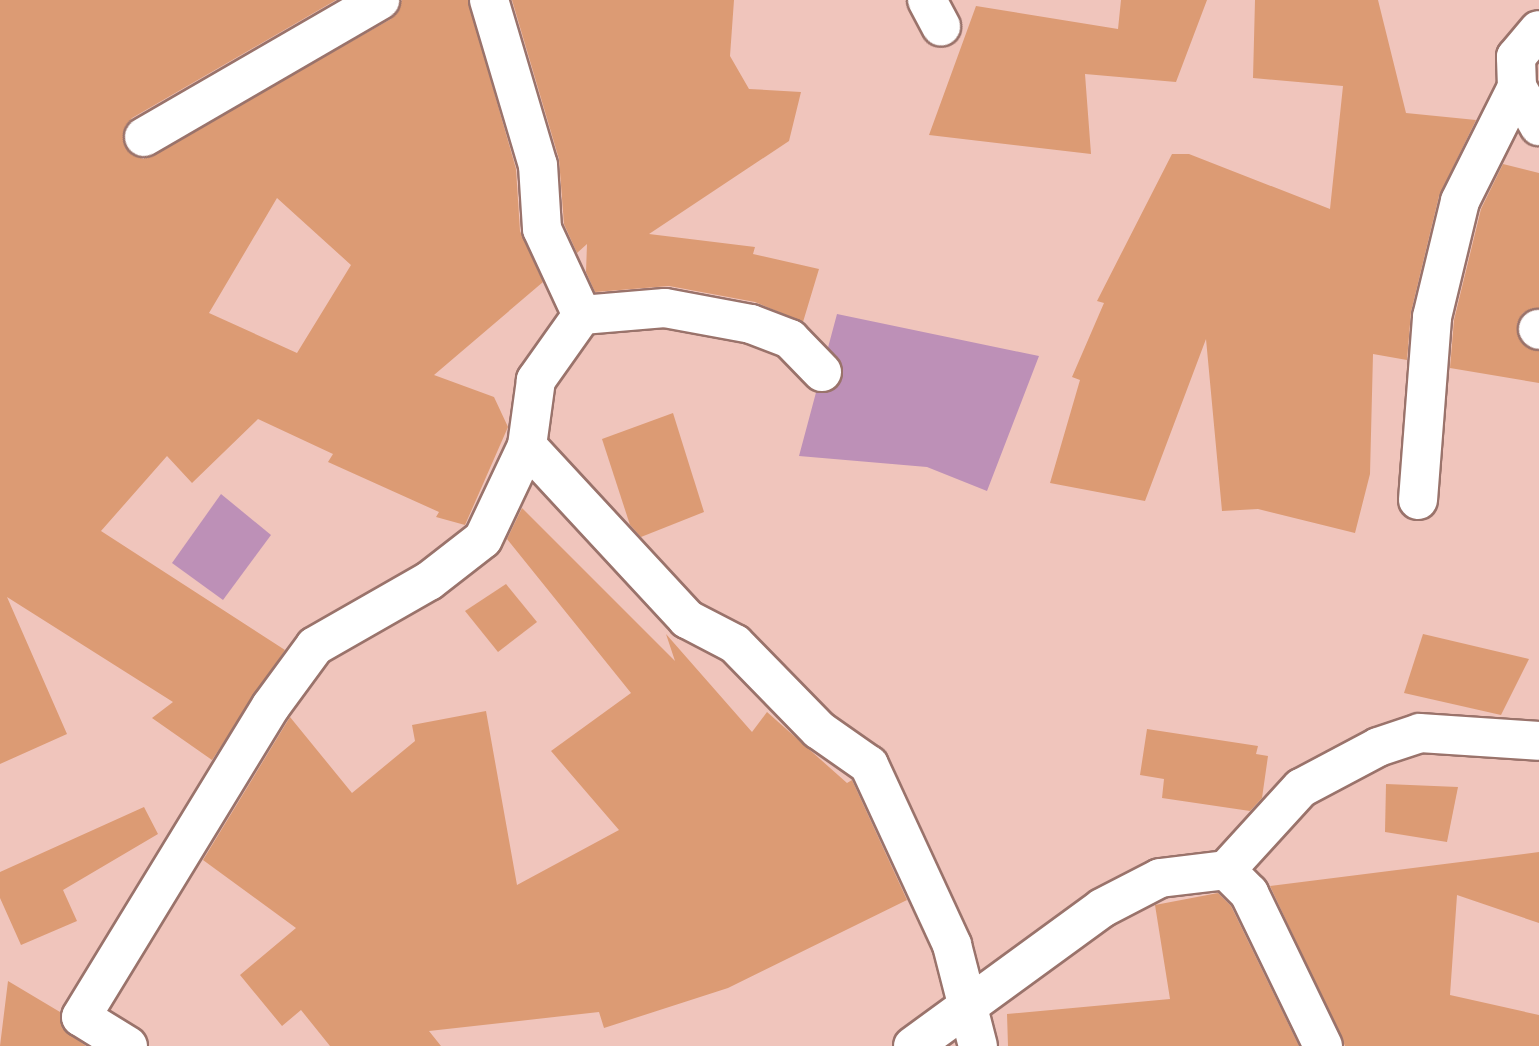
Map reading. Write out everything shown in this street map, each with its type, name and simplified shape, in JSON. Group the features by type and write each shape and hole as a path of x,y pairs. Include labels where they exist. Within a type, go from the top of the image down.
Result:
{"street":[{"path":"144,137 380,0"},
{"path":"489,0 538,164 541,229 582,315"},
{"path":"1539,30 1516,57 1517,87 1539,126"},
{"path":"1418,500 1432,317 1460,201 1517,87"},
{"path":"582,315 665,309 751,324 790,339 822,372"},
{"path":"128,1046 81,1017 271,706 315,646 429,581 483,539 527,446 536,380 582,315"},
{"path":"527,446 687,619 735,644 819,730 869,765 951,945 964,1007 978,1046"},
{"path":"913,1046 1102,908 1160,878 1226,870 1301,788 1378,747 1420,733 1539,741"},
{"path":"1226,870 1250,893 1323,1046"}],"shaded area":[{"path":"837,314 1039,356 987,491 927,467 799,456"},
{"path":"221,494 271,535 223,600 172,563"}],"building":[{"path":"0,0 336,0 132,118 125,127 125,147 143,159 391,19 402,0 468,0 516,169 520,231 543,282 434,375 494,397 508,427 465,525 436,517 439,512 328,462 333,454 258,419 192,483 167,456 101,531 285,650 212,760 152,718 173,702 7,597 67,734 0,764","holes":["277,198 351,265 297,353 209,313"]},
{"path":"512,0 734,0 730,56 749,89 801,92 789,141 649,234 755,247 753,254 819,269 803,322 755,302 669,286 595,292 586,272 587,244 577,253 564,224 559,159"},
{"path":"1121,0 1207,0 1176,82 1085,74 1091,154 929,135 976,6 1118,29"},
{"path":"1255,0 1378,0 1406,113 1476,120 1439,196 1411,312 1407,360 1373,354 1370,474 1355,533 1258,509 1222,511 1206,339 1145,501 1050,483 1080,380 1072,377 1104,303 1097,301 1172,154 1189,154 1330,209 1343,86 1253,78"},
{"path":"1503,164 1539,173 1539,308 1523,313 1517,324 1523,344 1539,351 1539,383 1450,368 1454,320 1481,209"},
{"path":"673,413 704,512 641,537 630,525 602,439"},
{"path":"522,508 675,661 666,634 752,732 767,712 847,783 852,780 907,900 728,988 604,1028 599,1012 429,1031 441,1046 330,1046 301,1010 282,1026 240,975 296,928 203,860 290,717 352,793 415,741 412,725 486,711 517,885 619,830 551,751 631,693 507,539"},
{"path":"506,584 537,622 498,652 465,611"},
{"path":"1423,634 1529,659 1501,715 1404,693"},
{"path":"1147,729 1258,746 1256,754 1268,756 1262,798 1250,811 1162,798 1164,779 1140,775"},
{"path":"1386,784 1458,787 1447,842 1385,832"},
{"path":"144,807 158,834 63,890 77,921 21,945 0,898 0,872"},
{"path":"1539,852 1539,923 1457,895 1450,995 1539,1015 1539,1046 1345,1046 1270,886"},
{"path":"1218,893 1231,906 1299,1046 1008,1046 1007,1014 1170,999 1155,905"},
{"path":"8,981 60,1012 62,1028 86,1046 0,1046"}]}
